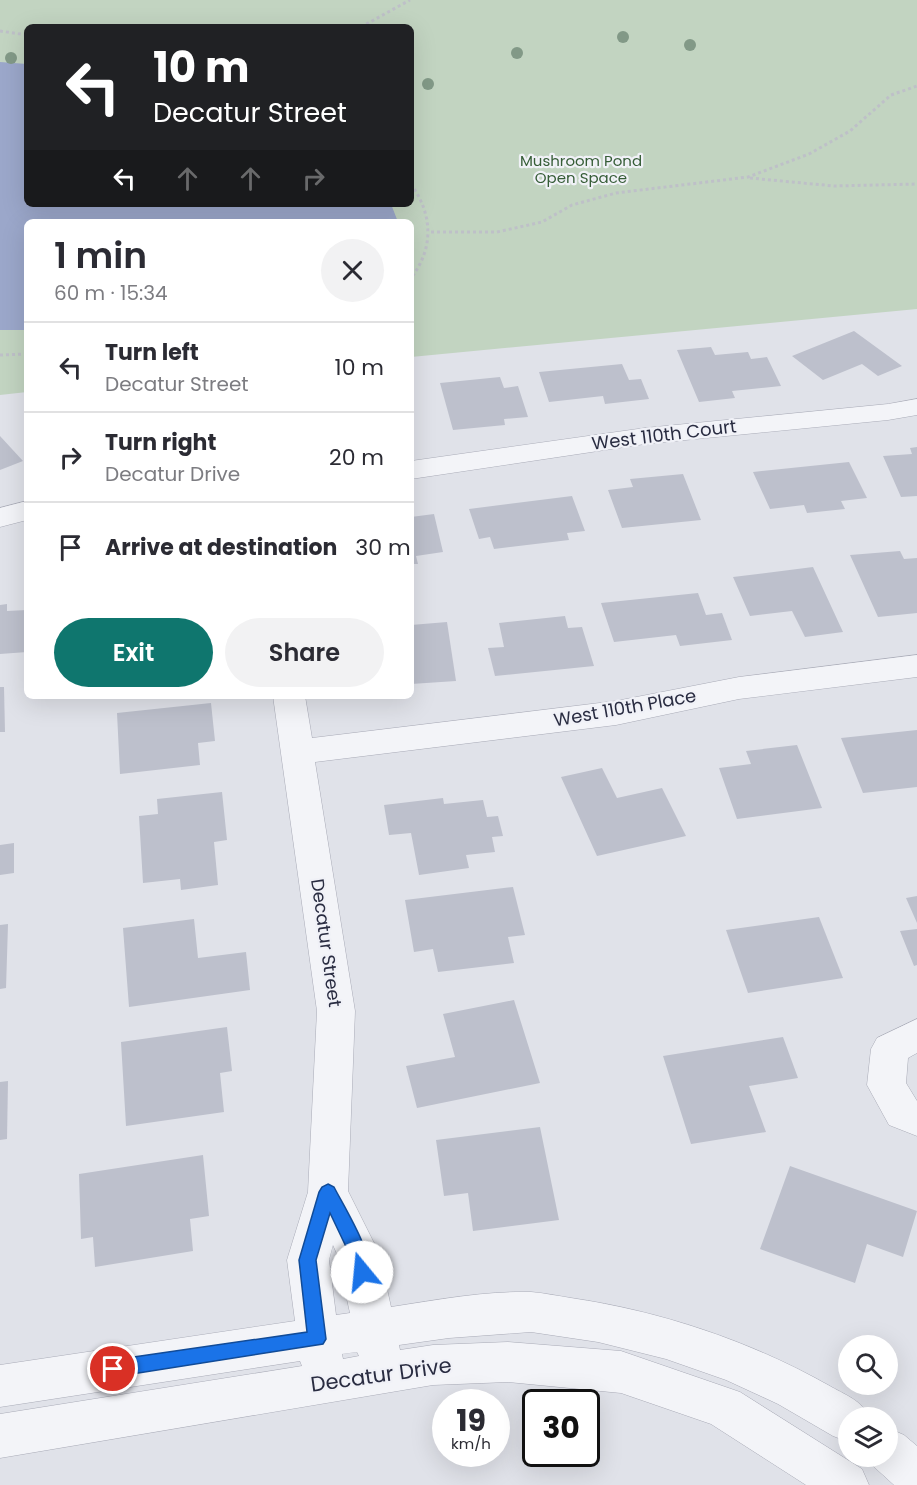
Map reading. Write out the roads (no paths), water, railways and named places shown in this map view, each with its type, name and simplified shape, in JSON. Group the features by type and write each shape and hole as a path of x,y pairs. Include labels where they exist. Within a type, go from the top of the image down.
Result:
{"street":[{"name":"West 110th Court","path":"414,470 645,436 888,412 917,407"},
{"path":"0,518 24,511"},
{"name":"West 110th Place","path":"298,752 616,713 739,688 917,666"},
{"name":"Decatur Street","path":"289,699 336,1011 328,1192 308,1260 317,1339 325,1383"},
{"path":"917,1035 890,1049 886,1085 903,1113 917,1119"},
{"name":"Decatur Street","path":"328,1192 358,1253 383,1373"},
{"path":"0,1386 449,1318 531,1312 598,1322 666,1339 736,1363 793,1389 838,1415"},
{"name":"Decatur Drive","path":"0,1436 434,1365 508,1362 621,1372 724,1407 846,1485"},
{"path":"898,1459 917,1476"}],"water":[{"path":"0,62 24,64 24,207 392,207 397,219 24,219 24,330 0,330"}],"park label":[{"name":"Mushroom Pond Open Space","path":"581,170"}]}
